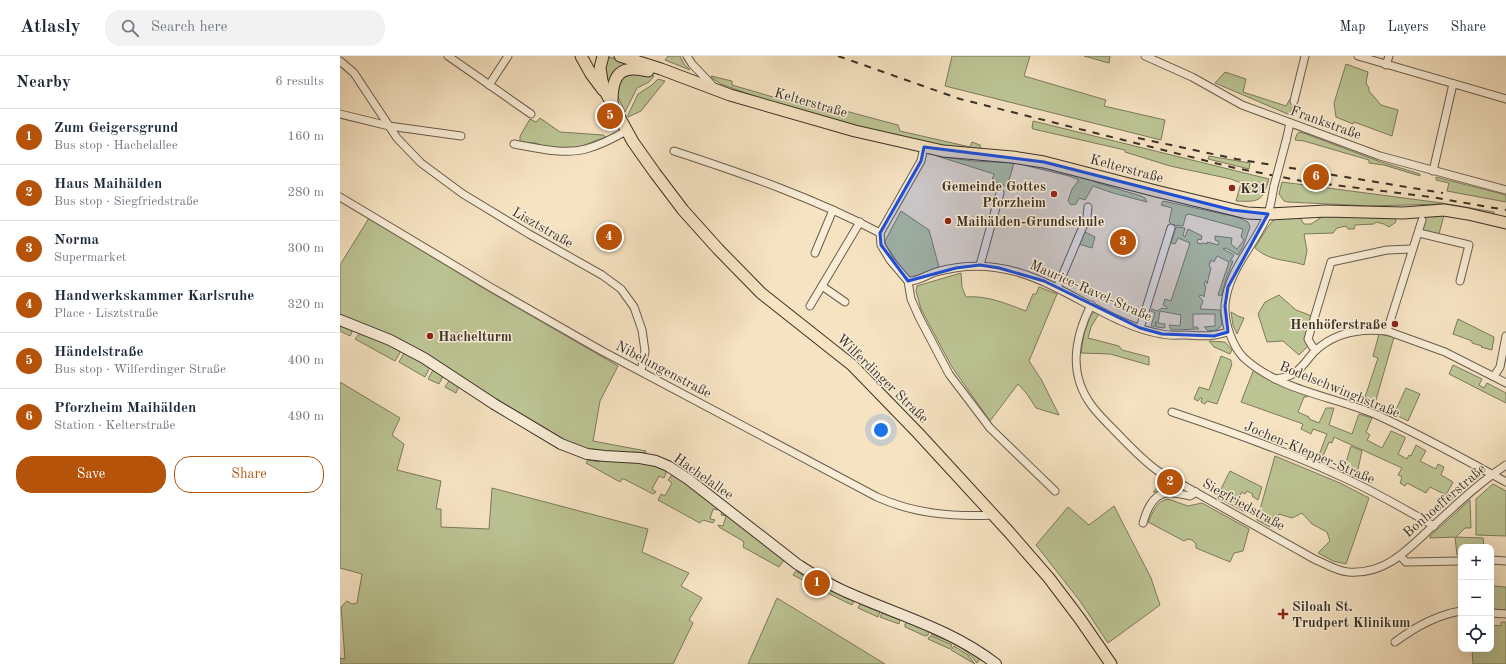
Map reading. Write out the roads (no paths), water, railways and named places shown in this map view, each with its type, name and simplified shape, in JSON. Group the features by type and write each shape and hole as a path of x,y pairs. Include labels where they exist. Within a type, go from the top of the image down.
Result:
{"main road":[{"name":"Wilferdinger Straße","path":"602,56 600,68 602,81 609,98 626,131 669,192 733,265 766,297 852,365 918,432 994,515 1063,595 1111,664"},
{"name":"Kelterstraße","path":"620,56 745,98 830,124 924,147 958,153 1012,157 1038,161 1247,213 1268,214 1326,211 1390,213 1444,210 1506,223"},
{"name":"Kelterstraße","path":"644,56 711,86"},
{"name":"Wilferdinger Straße","path":"584,57 602,81"},
{"path":"584,57 591,74 609,98"},
{"path":"609,98 616,78 625,71 634,69 711,86"}],"street":[{"path":"448,56 531,114"},
{"path":"489,85 508,56"},
{"name":"Kelterstraße","path":"687,56 711,86"},
{"name":"Frankstraße","path":"1145,56 1192,78 1242,105 1290,123 1380,156 1506,190"},
{"path":"1294,101 1305,56"},
{"path":"1358,56 1506,99"},
{"path":"1386,65 1389,56"},
{"name":"Lisztstraße","path":"340,62 354,72 389,126 410,153 421,163 448,184 529,234 602,275 621,290 634,307 642,330 645,351 641,371"},
{"path":"1433,171 1453,84"},
{"path":"340,114 389,126 461,136"},
{"name":"Bodelschwinghstraße","path":"1290,123 1268,214 1236,268 1228,287 1225,306 1228,332 1244,357 1275,379 1377,415 1471,462 1506,482"},
{"path":"514,144 548,150 585,149 626,131"},
{"path":"924,147 921,161 880,233 881,245 887,255 908,281 911,299 916,311 949,374 990,428 1055,490"},
{"path":"674,151 746,175 833,210 880,233"},
{"path":"980,265 1000,193"},
{"name":"Nibelungenstraße","path":"340,197 492,288 602,351 877,497 915,511 963,517 994,515"},
{"path":"1057,288 1087,217 1088,207"},
{"path":"815,253 833,210"},
{"path":"1387,331 1422,220"},
{"path":"810,306 860,222"},
{"path":"1140,328 1171,228"},
{"path":"1419,232 1469,245 1460,281"},
{"path":"1316,350 1308,339 1331,262 1387,250 1412,249"},
{"name":"Maurice-Ravel-Straße","path":"908,281 914,282 935,273 956,268 980,265 1018,272 1057,288 1128,324 1162,334 1214,336 1228,332"},
{"path":"822,286 845,302"},
{"name":"Siegfriedstraße","path":"1091,305 1079,332 1076,362 1079,380 1093,407 1146,463 1314,559 1335,568 1347,572 1367,570 1383,566 1400,556"},
{"name":"Hachelallee","path":"340,320 398,344 424,358 494,404 561,444 587,454 645,459 668,466 688,479 796,564 844,591 955,637 996,664"},
{"path":"1275,379 1293,374 1316,350 1330,340 1349,332 1368,330 1387,331 1436,348 1506,383"},
{"path":"1494,376 1500,368 1506,336"},
{"name":"Jochen-Klepper-Straße","path":"1172,412 1276,448 1372,491 1434,526"},
{"name":"Bonhoefferstraße","path":"1400,556 1492,475 1506,465"},
{"path":"1143,523 1146,512 1153,500 1160,495 1167,492 1190,496 1196,492"},
{"path":"1400,556 1406,562 1458,561"},
{"path":"1494,560 1506,561"},
{"path":"1395,642 1437,616 1458,612"},
{"path":"1494,613 1506,614"}],"railway":[{"path":"838,56 960,99 1235,168 1302,181 1431,197 1506,210"},
{"path":"1138,138 1236,159 1443,193"}],"place":[{"name":"Händelstraße","path":"610,116"},
{"name":"Pforzheim Maihälden","path":"1316,177"},
{"name":"K21","path":"1232,188"},
{"name":"Gemeinde Gottes Pforzheim","path":"1054,194"},
{"name":"Maihälden-Grundschule","path":"948,221"},
{"name":"Handwerkskammer Karlsruhe","path":"609,237"},
{"name":"Norma","path":"1123,242"},
{"name":"Henhöferstraße","path":"1395,324"},
{"name":"Hachelturm","path":"430,336"},
{"name":"Haus Maihälden","path":"1170,482"},
{"name":"Zum Geigersgrund","path":"817,583"},
{"name":"Siloah St. Trudpert Klinikum","path":"1283,614"}]}
